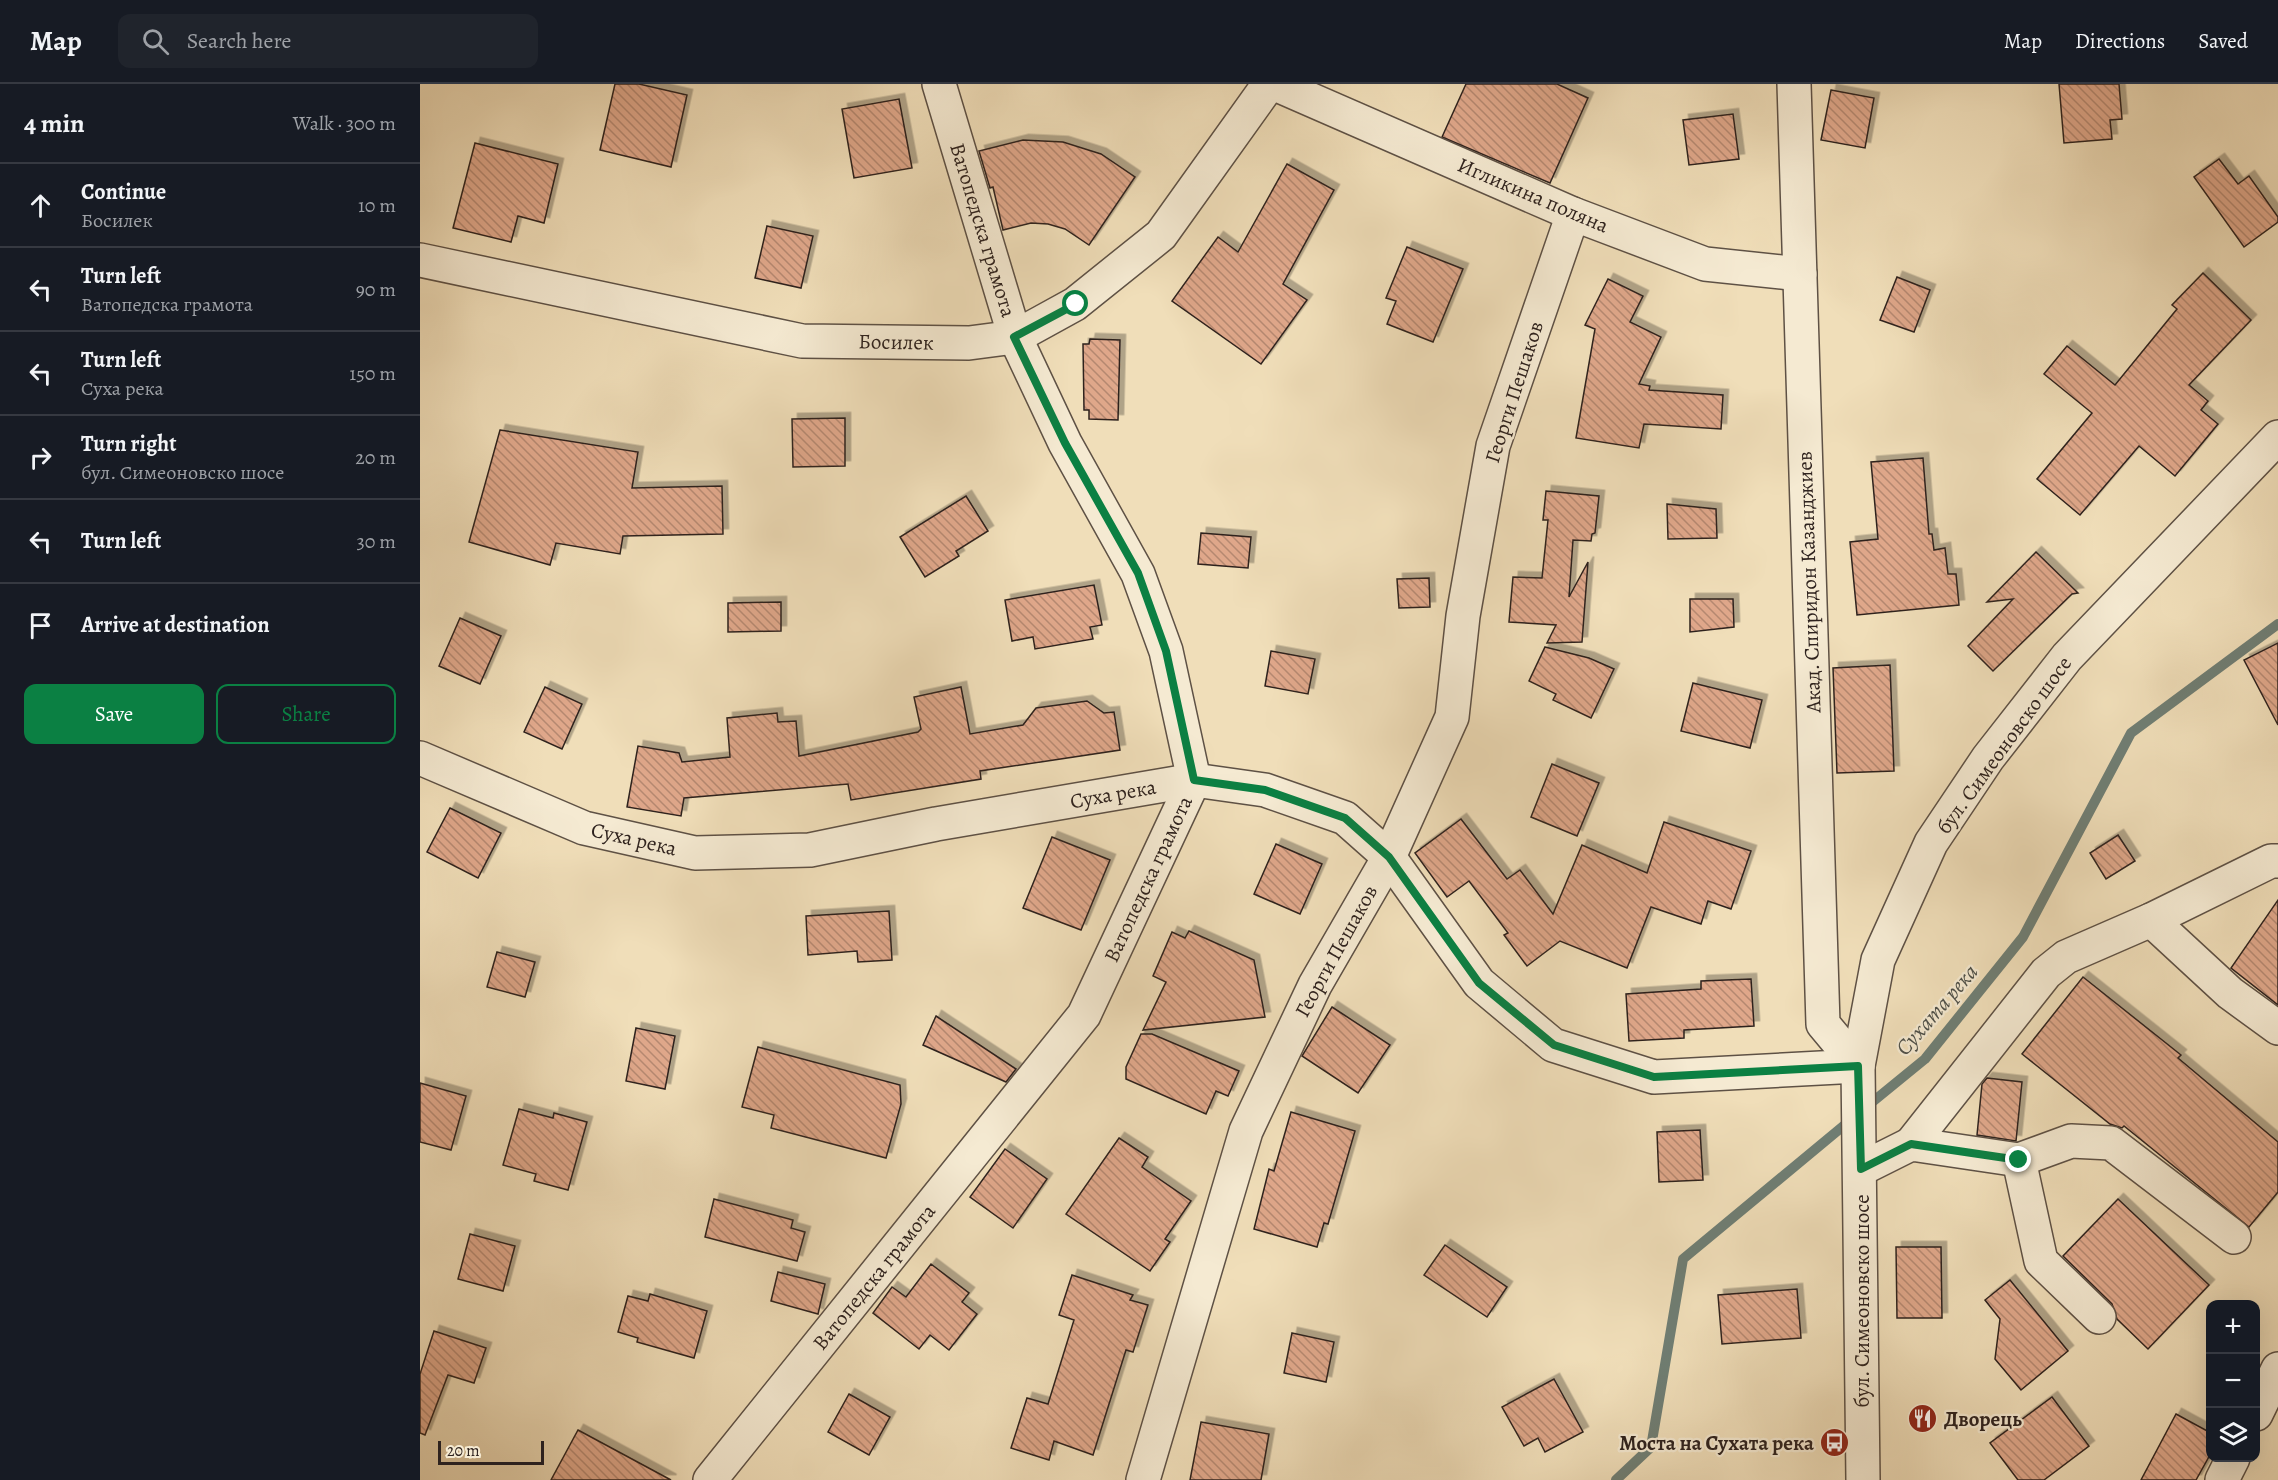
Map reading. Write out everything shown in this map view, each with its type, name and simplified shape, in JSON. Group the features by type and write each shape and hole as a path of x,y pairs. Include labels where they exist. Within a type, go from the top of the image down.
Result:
{"street":[{"name":"Ватопедска грамота","path":"711,1480 1084,1015 1194,780 1166,651 1138,573 1065,443 1014,337 939,84"},
{"name":"Босилек","path":"420,260 802,341 969,343 1014,337 1076,304 1161,235 1269,84"},
{"name":"Игликина поляна","path":"1275,84 1573,214 1705,264 1800,274"},
{"name":"Акад. Спиридон Казанджиев","path":"1794,84 1822,1024 1858,1066"},
{"name":"Георги Пешаков","path":"1143,1480 1246,1131 1315,985 1389,857 1452,717 1463,616 1493,446 1573,214"},
{"name":"бул. Симеоновско шосе","path":"1863,1480 1858,1066 1878,960 1931,843 1988,758 2067,657 2278,437"},
{"name":"Суха река","path":"420,758 584,828 695,853 810,850 936,824 1194,780 1265,790 1345,818 1389,857 1479,983 1554,1045 1654,1077 1858,1066"},
{"path":"1861,1169 1911,1144 2046,973 2066,957 2151,920 2271,861 2278,861"},
{"path":"2151,920 2230,993 2278,1029"},
{"path":"1911,1144 2019,1160 2071,1142 2111,1143 2234,1237"},
{"path":"2019,1160 2041,1261 2099,1317"},
{"path":"2259,1408 2278,1369"},
{"path":"2222,1480 2231,1462"}],"building":[{"path":"615,84 639,84 687,95 671,167 600,150"},
{"path":"1466,84 1557,84 1588,98 1550,183 1442,137"},
{"path":"2059,84 2119,84 2122,119 2110,120 2112,139 2064,143"},
{"path":"1831,90 1874,98 1865,148 1821,140"},
{"path":"899,99 912,168 854,178 842,109"},
{"path":"1733,114 1739,159 1689,165 1683,120"},
{"path":"1023,140 1063,142 1101,154 1135,177 1089,245 1065,229 1048,224 1031,223 1003,230 993,187 990,188 979,151"},
{"path":"475,143 558,164 544,223 518,216 511,242 453,228"},
{"path":"2219,159 2238,184 2249,176 2278,217 2278,222 2244,247 2194,177"},
{"path":"1287,164 1334,190 1283,284 1307,300 1261,364 1172,301 1218,237 1238,252"},
{"path":"767,226 813,236 801,288 755,278"},
{"path":"1407,247 1463,269 1433,342 1387,324 1396,301 1386,298"},
{"path":"2203,273 2251,320 2189,385 2208,401 2201,410 2218,424 2175,476 2139,446 2080,515 2037,479 2092,413 2044,374 2067,346 2115,385 2177,309 2172,305"},
{"path":"1897,277 1930,290 1914,332 1880,320"},
{"path":"1608,279 1643,296 1630,322 1661,337 1639,384 1650,386 1649,390 1723,395 1721,429 1644,424 1639,448 1576,438 1595,329 1585,325"},
{"path":"1090,339 1120,340 1118,420 1089,419 1089,410 1084,410 1083,344 1089,344"},
{"path":"845,418 845,466 793,467 792,419"},
{"path":"500,430 638,452 632,488 722,486 723,534 623,536 620,554 556,543 550,565 469,542"},
{"path":"1923,458 1929,534 1932,534 1934,550 1945,548 1948,574 1956,574 1959,605 1857,615 1850,542 1878,539 1871,462"},
{"path":"1546,491 1599,496 1595,533 1592,534 1591,541 1573,540 1569,597 1588,562 1582,642 1547,643 1556,625 1509,622 1513,577 1542,578 1548,520 1543,520"},
{"path":"966,496 988,531 956,551 959,556 925,577 900,537"},
{"path":"1667,504 1716,509 1717,538 1668,539"},
{"path":"1201,533 1251,537 1248,568 1198,564"},
{"path":"2036,552 2078,593 2072,594 1993,671 1968,646 2013,599 1987,602"},
{"path":"1429,578 1430,607 1399,608 1397,579"},
{"path":"1094,585 1102,625 1090,627 1093,639 1035,649 1033,637 1012,641 1005,600"},
{"path":"1690,599 1733,599 1734,627 1690,632"},
{"path":"781,602 781,631 728,632 728,603"},
{"path":"460,618 501,636 480,684 439,666"},
{"path":"2278,643 2278,725 2244,660"},
{"path":"1545,647 1589,658 1614,669 1591,718 1553,700 1556,694 1529,681"},
{"path":"1271,651 1315,659 1308,694 1265,686"},
{"path":"1890,665 1894,771 1837,773 1833,668"},
{"path":"1693,683 1762,700 1750,748 1681,731"},
{"path":"545,687 582,704 562,749 524,732"},
{"path":"961,687 970,734 1023,725 1036,708 1087,701 1104,713 1114,712 1120,750 980,771 981,779 851,800 848,784 684,798 681,816 627,807 638,746 679,753 682,762 730,757 727,718 777,713 778,722 796,721 799,756 918,732 921,729 914,697"},
{"path":"1552,764 1599,783 1577,836 1531,817"},
{"path":"450,808 501,833 478,878 427,852"},
{"path":"1461,819 1507,879 1520,870 1553,914 1582,845 1647,873 1664,822 1751,851 1731,909 1708,901 1701,924 1651,907 1627,968 1560,941 1527,966 1504,935 1508,933 1469,881 1447,897 1415,853"},
{"path":"2118,835 2135,861 2106,879 2090,853"},
{"path":"1052,837 1110,860 1081,930 1023,908"},
{"path":"1276,844 1322,864 1300,914 1254,894"},
{"path":"2278,900 2278,1005 2231,968"},
{"path":"889,911 892,960 858,962 857,951 808,955 806,916"},
{"path":"1189,931 1254,960 1265,1017 1143,1030 1166,982 1153,976 1172,932 1185,938"},
{"path":"497,952 535,962 525,997 487,987"},
{"path":"2083,977 2181,1055 2178,1058 2278,1142 2278,1192 2249,1227 2124,1126 2122,1128 2110,1124 2022,1054"},
{"path":"1751,979 1754,1026 1684,1030 1684,1038 1629,1041 1626,994 1701,989 1701,981"},
{"path":"1332,1007 1390,1045 1358,1093 1302,1056"},
{"path":"936,1016 1016,1069 1006,1082 923,1045"},
{"path":"636,1028 675,1036 665,1089 626,1081"},
{"path":"1141,1034 1152,1034 1239,1071 1228,1096 1216,1091 1206,1114 1126,1079 1126,1067"},
{"path":"758,1047 900,1085 901,1104 886,1158 771,1128 774,1115 742,1107"},
{"path":"1987,1078 2022,1082 2016,1141 1977,1135 1982,1084"},
{"path":"420,1083 466,1096 451,1150 420,1142"},
{"path":"519,1109 553,1118 554,1113 587,1122 568,1190 534,1181 536,1174 503,1165"},
{"path":"1291,1112 1355,1131 1328,1224 1324,1223 1317,1247 1254,1229 1269,1169 1274,1171"},
{"path":"1700,1130 1703,1180 1659,1182 1657,1132"},
{"path":"1119,1138 1148,1157 1142,1167 1191,1201 1165,1239 1170,1242 1150,1271 1066,1214"},
{"path":"1005,1149 1047,1179 1013,1228 970,1197"},
{"path":"714,1199 793,1220 791,1228 805,1232 797,1261 705,1237"},
{"path":"2118,1199 2209,1285 2148,1349 2117,1319 2112,1304 2063,1256"},
{"path":"470,1234 515,1246 503,1291 458,1279"},
{"path":"1445,1245 1507,1287 1487,1317 1424,1275"},
{"path":"1896,1247 1941,1247 1942,1318 1897,1318"},
{"path":"931,1264 969,1293 962,1302 977,1314 949,1350 930,1335 919,1349 873,1313 892,1287 906,1297"},
{"path":"778,1272 825,1284 818,1314 771,1301"},
{"path":"1072,1275 1133,1295 1130,1300 1148,1305 1133,1352 1126,1350 1093,1455 1054,1441 1049,1460 1011,1448 1027,1398 1048,1404 1074,1320 1059,1315"},
{"path":"2010,1280 2068,1351 2021,1390 1995,1359 2000,1319 1985,1300"},
{"path":"1797,1289 1801,1338 1722,1344 1718,1295"},
{"path":"650,1294 707,1311 694,1358 637,1342 638,1338 618,1332 628,1296 648,1301"},
{"path":"434,1331 486,1348 474,1383 448,1375 425,1435 420,1433 420,1374"},
{"path":"1292,1333 1334,1342 1326,1382 1284,1373"},
{"path":"1554,1379 1583,1432 1545,1452 1538,1438 1524,1446 1502,1407"},
{"path":"849,1394 890,1417 869,1455 828,1432"},
{"path":"2052,1397 2089,1446 2044,1480 2018,1480 1990,1443"},
{"path":"2176,1414 2206,1430 2206,1462 2196,1480 2141,1480"},
{"path":"1201,1422 1269,1434 1261,1480 1190,1480"},
{"path":"578,1430 671,1480 551,1480"}],"waterway":[{"name":"Сухата река","path":"1865,1108 1925,1059 2023,937 2131,733 2278,624"},
{"name":"Сухата река","path":"1616,1480 1651,1447 1683,1259 1853,1118"}],"place":[{"name":"Дворець","path":"1923,1419"},
{"name":"Моста на Сухата река","path":"1835,1443"}],"route":[{"path":"1076,304 1014,337 1065,443 1138,573 1166,651 1194,780 1265,790 1345,818 1389,857 1479,983 1554,1045 1654,1077 1858,1066 1861,1169 1911,1144 2019,1160"}]}
